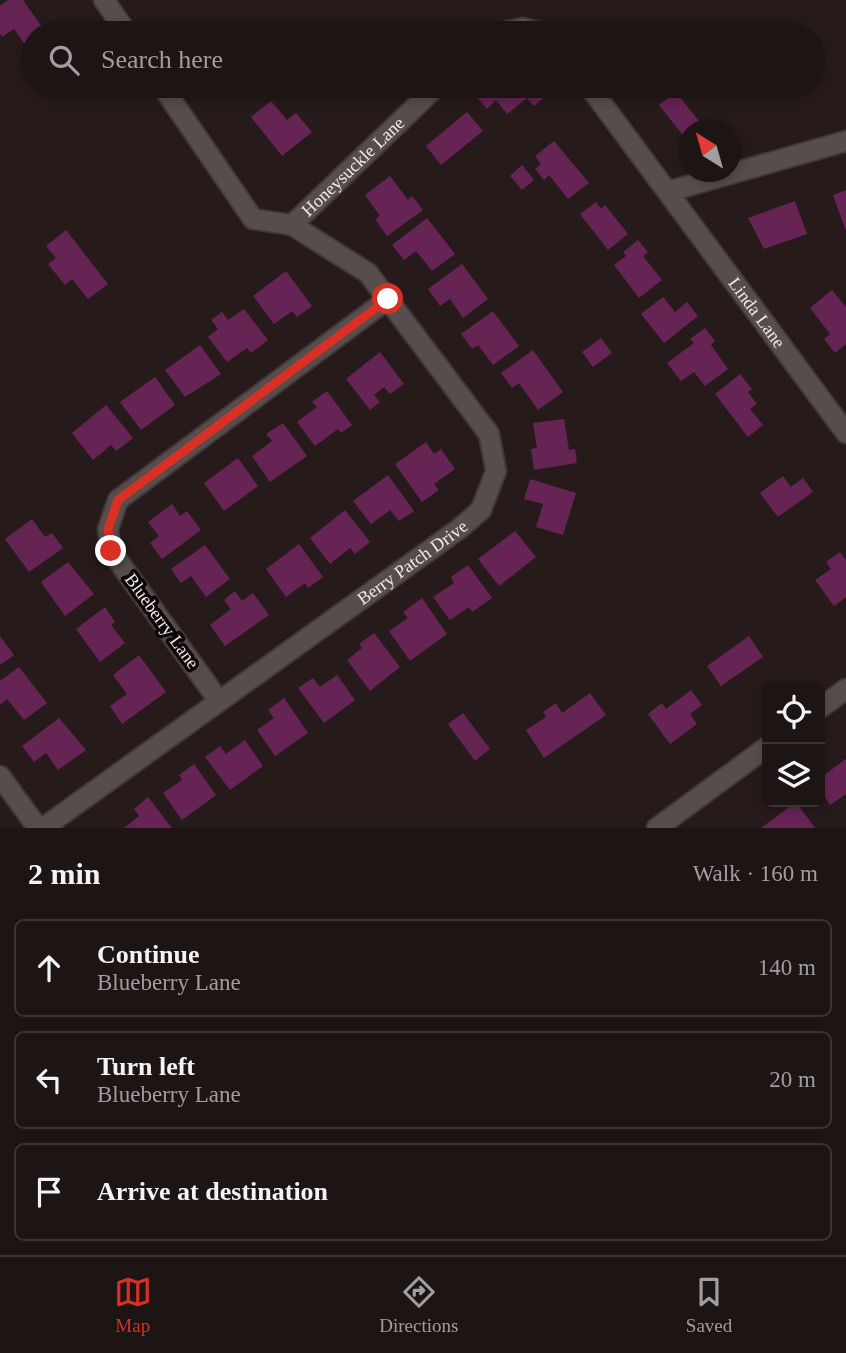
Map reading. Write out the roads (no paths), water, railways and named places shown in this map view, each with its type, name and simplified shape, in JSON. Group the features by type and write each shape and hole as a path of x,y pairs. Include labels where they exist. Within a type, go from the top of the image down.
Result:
{"street":[{"path":"104,0 119,21"},
{"name":"Honeysuckle Lane","path":"170,98 253,219 292,225 425,98"},
{"path":"598,98 670,191 846,141"},
{"name":"Linda Lane","path":"670,191 846,433"},
{"name":"Berry Patch Drive","path":"40,828 459,529 481,510 496,471 489,434 368,273 292,225"},
{"name":"Blueberry Lane","path":"219,701 111,551 108,529 118,500 388,299"},
{"path":"825,704 846,689"},
{"path":"657,828 762,751"},
{"path":"0,776 40,828"}]}
